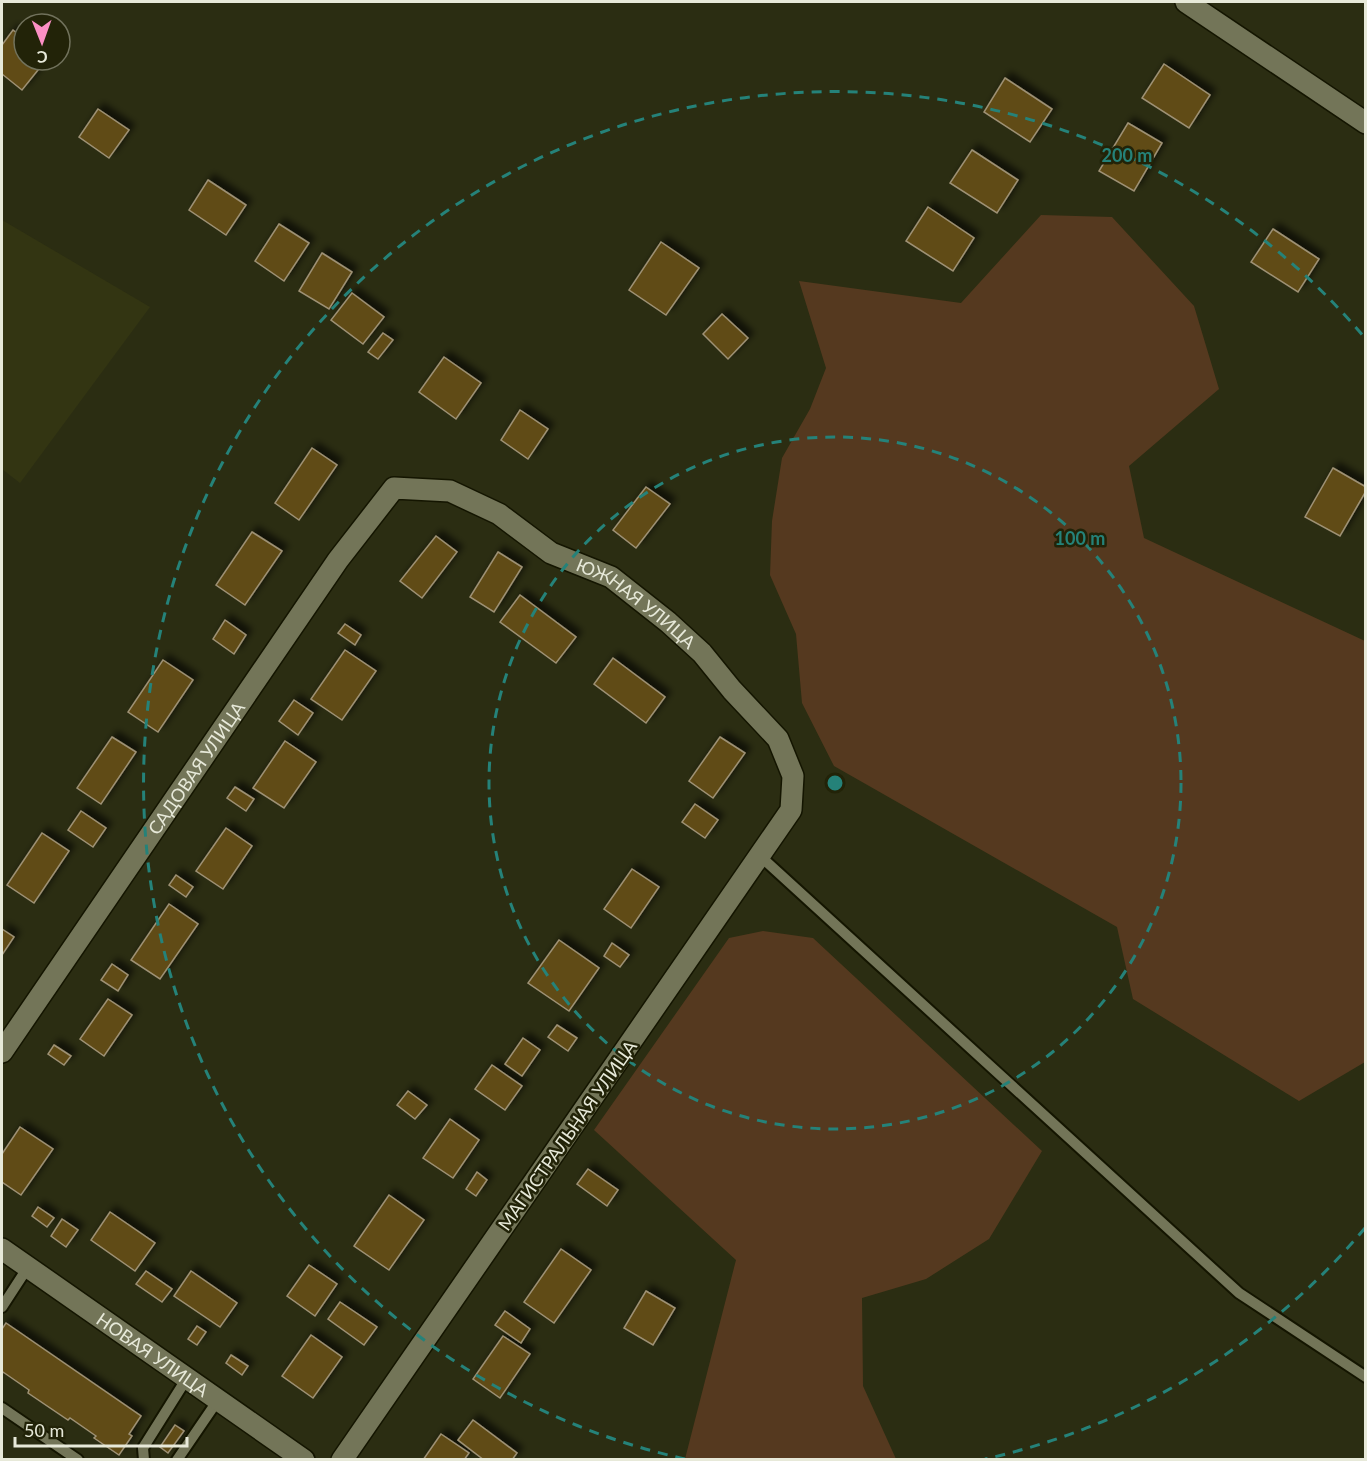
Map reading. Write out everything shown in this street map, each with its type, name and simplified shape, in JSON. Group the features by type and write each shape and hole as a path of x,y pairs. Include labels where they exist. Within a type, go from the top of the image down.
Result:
{"street":[{"path":"1186,2 1365,123"},
{"name":"ЮЖНАЯ УЛИЦА","path":"394,488 450,491 499,514 551,553 611,577 668,622 702,653 732,690 778,739 793,776 791,810"},
{"name":"САДОВАЯ УЛИЦА","path":"2,1052 338,560 394,488"},
{"name":"МАГИСТРАЛЬНАЯ УЛИЦА","path":"342,1460 791,810"},
{"name":"НОВАЯ УЛИЦА","path":"2,1249 304,1460"}],"lane":[{"path":"760,856 1239,1293 1365,1377"},
{"path":"2,1307 28,1267"},
{"path":"144,1460 143,1448 187,1378"},
{"path":"177,1460 218,1400"},
{"path":"2,1408 78,1460"}],"shaded area":[{"path":"1041,215 1112,217 1194,306 1219,389 1129,466 1144,538 1365,641 1365,1062 1299,1101 1133,999 1117,927 834,766 802,703 796,634 770,575 772,521 782,458 810,409 826,368 799,281 961,303"},
{"path":"2,220 150,307 20,483 2,469"},
{"path":"763,931 813,938 1042,1151 989,1239 926,1279 862,1298 863,1386 896,1459 685,1459 736,1260 594,1130 729,938"}],"building":[{"path":"12,31 12,72 36,72 22,90 2,74 2,45"},
{"path":"1164,64 1210,95 1189,128 1142,98"},
{"path":"1005,78 1052,109 1030,142 984,112"},
{"path":"98,109 129,130 109,158 79,137"},
{"path":"1128,123 1162,143 1134,191 1099,171"},
{"path":"972,150 1018,180 997,213 950,183"},
{"path":"208,180 246,205 226,235 189,210"},
{"path":"928,207 974,238 953,271 906,241"},
{"path":"279,224 309,243 284,281 255,261"},
{"path":"1273,229 1319,259 1298,292 1251,262"},
{"path":"661,242 699,268 666,315 629,290"},
{"path":"322,253 352,272 329,309 299,291"},
{"path":"352,293 384,317 363,344 331,320"},
{"path":"722,314 748,338 728,359 703,334"},
{"path":"383,333 393,340 378,359 368,352"},
{"path":"444,357 481,383 456,419 419,392"},
{"path":"520,410 548,429 528,459 501,440"},
{"path":"312,448 337,465 299,520 275,503"},
{"path":"1333,468 1366,487 1366,491 1340,536 1305,517"},
{"path":"646,487 670,504 636,548 613,530"},
{"path":"252,532 282,551 245,605 216,585"},
{"path":"436,536 457,552 422,598 400,581"},
{"path":"498,552 522,567 494,612 470,597"},
{"path":"520,595 576,637 556,663 500,622"},
{"path":"225,620 246,635 234,654 213,639"},
{"path":"345,624 361,635 355,645 338,633"},
{"path":"345,650 376,671 342,720 311,699"},
{"path":"613,658 665,697 646,723 594,684"},
{"path":"163,660 193,680 158,732 128,712"},
{"path":"294,700 313,713 298,735 279,721"},
{"path":"112,737 136,752 101,804 77,788"},
{"path":"720,737 745,753 713,798 689,781"},
{"path":"285,741 316,762 284,808 253,788"},
{"path":"235,787 254,799 246,811 227,798"},
{"path":"695,804 718,820 705,838 682,822"},
{"path":"81,811 106,828 93,847 68,830"},
{"path":"226,828 252,846 223,889 196,871"},
{"path":"42,833 69,851 34,903 7,885"},
{"path":"632,869 659,887 631,928 604,909"},
{"path":"176,875 193,887 186,897 169,885"},
{"path":"169,904 198,924 160,979 131,960"},
{"path":"2,929 14,937 2,955"},
{"path":"559,940 599,968 569,1011 528,983"},
{"path":"612,943 629,955 620,967 604,956"},
{"path":"112,964 128,975 118,991 101,980"},
{"path":"108,999 132,1015 104,1056 80,1039"},
{"path":"557,1025 577,1038 568,1051 548,1037"},
{"path":"523,1038 540,1050 522,1076 505,1064"},
{"path":"54,1045 71,1056 64,1065 48,1054"},
{"path":"492,1065 522,1086 505,1110 475,1089"},
{"path":"408,1091 427,1105 415,1119 397,1105"},
{"path":"450,1119 479,1140 453,1178 423,1158"},
{"path":"20,1127 53,1149 21,1195 2,1182 2,1154"},
{"path":"588,1169 618,1190 607,1206 577,1184"},
{"path":"477,1172 487,1180 476,1196 466,1189"},
{"path":"389,1195 424,1220 389,1270 354,1246"},
{"path":"38,1207 54,1218 47,1227 32,1216"},
{"path":"110,1212 155,1243 135,1271 91,1240"},
{"path":"62,1219 78,1230 66,1247 51,1236"},
{"path":"561,1249 591,1270 554,1323 524,1302"},
{"path":"309,1265 337,1284 315,1316 287,1296"},
{"path":"146,1271 172,1289 162,1302 136,1284"},
{"path":"191,1271 237,1303 220,1327 174,1296"},
{"path":"646,1291 675,1308 653,1345 624,1328"},
{"path":"340,1302 377,1327 364,1345 328,1319"},
{"path":"505,1311 530,1329 521,1343 495,1325"},
{"path":"6,1323 141,1416 129,1434 132,1436 119,1455 70,1418 68,1420 28,1393 29,1390 3,1372 2,1374 2,1329"},
{"path":"197,1326 206,1332 197,1345 188,1339"},
{"path":"311,1335 342,1357 313,1398 282,1376"},
{"path":"503,1336 530,1354 500,1398 473,1379"},
{"path":"231,1355 248,1366 242,1375 226,1363"},
{"path":"473,1420 517,1453 512,1460 484,1460 458,1440"},
{"path":"175,1425 184,1431 168,1453 160,1447"},
{"path":"441,1434 469,1453 464,1460 423,1460"}]}
